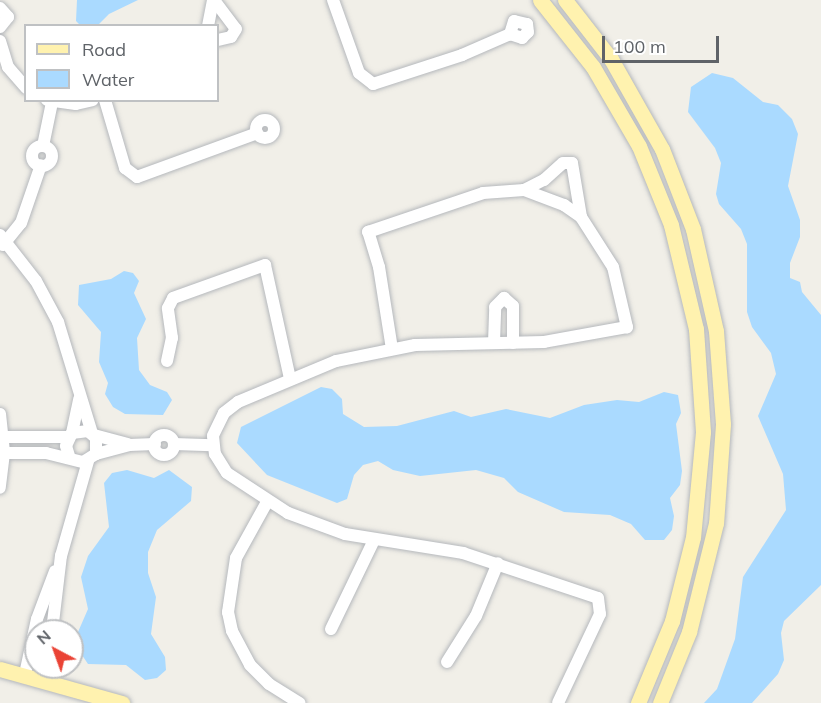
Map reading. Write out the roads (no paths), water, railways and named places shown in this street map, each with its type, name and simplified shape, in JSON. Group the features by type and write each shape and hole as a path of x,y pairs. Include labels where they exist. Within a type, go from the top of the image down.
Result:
{"main road":[{"path":"565,0 601,45 636,100 666,158 695,238 713,310 719,356 721,480 704,582 660,703"},
{"path":"543,1 593,67 625,120 657,186 676,243 699,351 701,478 684,579 661,649 638,703"},
{"path":"676,243 695,238"},
{"path":"701,478 721,480"},
{"path":"0,669 24,674"},
{"path":"57,679 116,702"}],"street":[{"path":"208,24 214,0"},
{"path":"214,0 236,29 231,37 219,40"},
{"path":"333,0 359,73 368,82 383,83 510,34"},
{"path":"0,8 8,17 0,27"},
{"path":"0,42 8,67 24,86"},
{"path":"50,102 43,146 51,157 40,165 21,223 2,242 48,301 67,344 80,395 98,443 75,496 61,556 53,619"},
{"path":"106,102 125,177 145,176 257,133"},
{"path":"392,349 379,267 368,232 483,193 524,190 544,180 563,164 572,163 581,217"},
{"path":"524,190 564,205 581,217 613,267 627,327 578,338 392,349 336,362 290,379 229,407 219,421 212,445 227,473 267,502 317,525 374,540 463,553 593,595 601,604 600,614 559,703"},
{"path":"167,361 172,338 168,308 174,298 265,265 290,379"},
{"path":"494,343 495,307 504,298 513,306 513,343"},
{"path":"75,496 71,458 66,446 80,395"},
{"path":"0,414 4,453 0,489"},
{"path":"3,437 70,435 82,430 129,445"},
{"path":"4,453 71,458 92,457 129,445 155,444 165,435 174,444 212,445"},
{"path":"267,502 236,558 228,592 228,612 232,631 250,665 269,684 300,703"},
{"path":"331,629 374,540"},
{"path":"38,619 61,556"},
{"path":"447,662 476,616 498,563"}],"water":[{"path":"77,0 138,0 109,14 99,24 79,24 76,21"},
{"path":"712,73 733,78 763,102 778,105 792,119 798,134 788,186 800,220 800,237 790,263 790,278 800,282 802,292 821,315 821,585 784,621 781,633 784,660 778,674 752,703 704,703 717,689 735,639 743,577 786,510 783,474 758,416 776,374 771,353 752,327 747,312 747,244 741,229 719,204 716,194 721,163 715,148 688,112 691,87"},
{"path":"124,271 133,273 139,281 134,293 146,319 137,338 139,370 150,385 167,392 172,400 163,415 125,414 113,407 105,394 108,383 99,362 101,332 78,305 79,285 111,279"},
{"path":"321,387 332,389 342,399 343,414 364,427 397,426 454,411 471,417 506,409 550,418 584,405 617,400 639,402 664,392 678,395 681,413 676,424 682,471 680,485 670,498 674,516 672,530 664,540 645,540 631,524 610,515 564,512 518,492 504,478 476,470 420,476 393,470 378,461 363,465 354,475 347,499 337,503 267,475 237,443 241,427"},
{"path":"127,470 154,478 169,470 192,487 191,501 157,530 148,552 148,573 156,597 151,634 165,657 166,670 157,678 145,680 126,665 88,664 84,658 84,619 88,609 81,577 88,556 109,527 104,483 112,473"}]}
